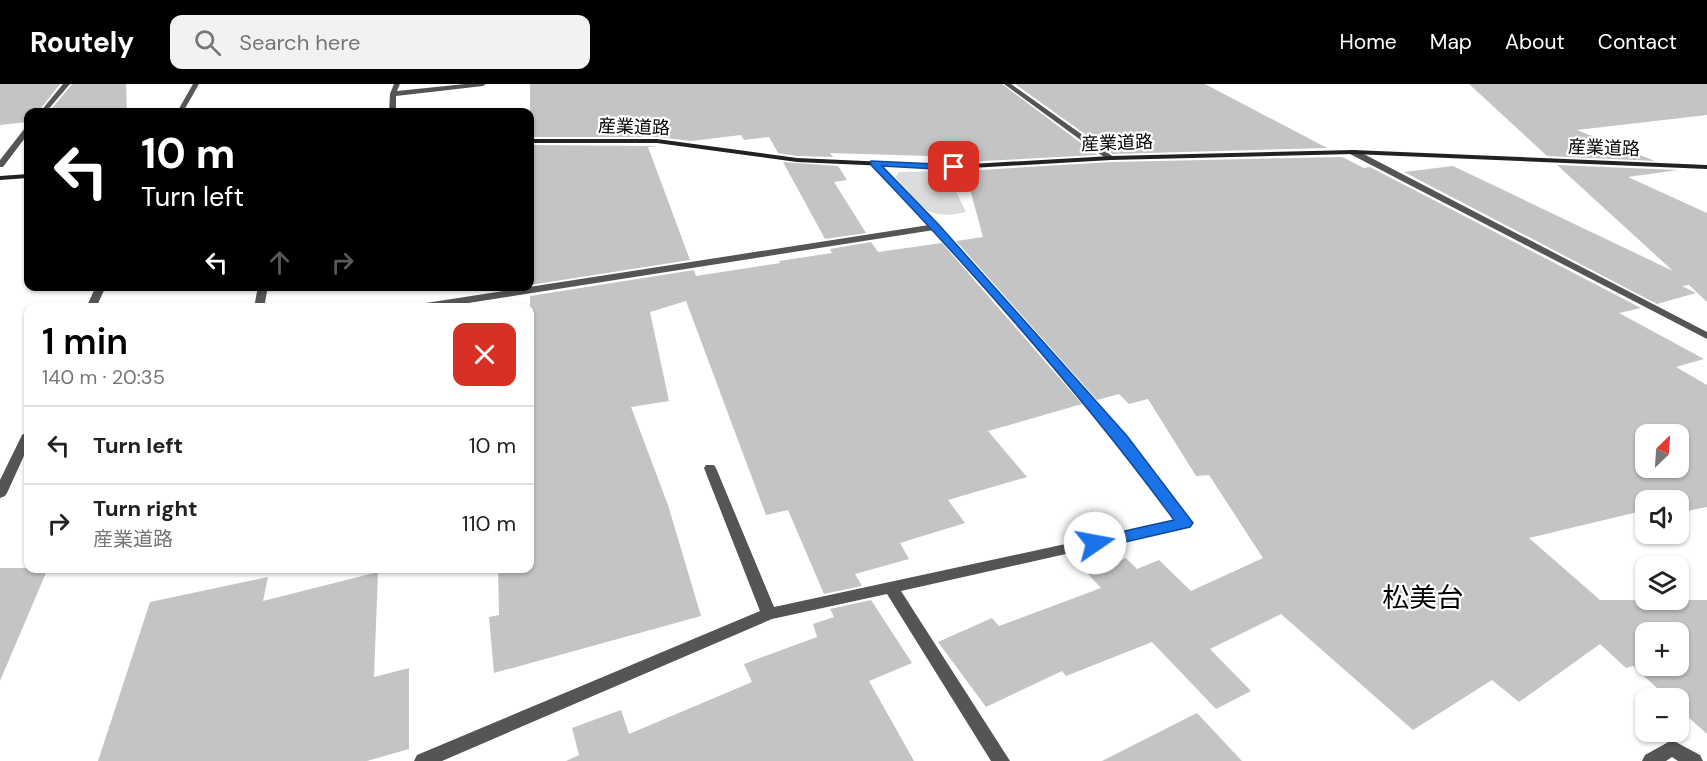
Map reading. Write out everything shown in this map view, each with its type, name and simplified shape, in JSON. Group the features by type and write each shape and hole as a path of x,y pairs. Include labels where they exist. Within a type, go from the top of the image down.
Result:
{"street":[{"path":"46,108 67,84"},
{"path":"182,108 196,84"},
{"path":"392,108 393,94 397,84"},
{"path":"393,94 483,84"},
{"path":"1007,84 1111,158"},
{"path":"0,165 24,135"},
{"name":"産業道路","path":"534,141 657,141 797,160 954,167 1111,158 1353,152 1707,167"},
{"path":"1353,152 1707,336"},
{"path":"423,761 769,614 1185,523 1122,439 936,227 874,163"},
{"path":"0,178 24,176"},
{"path":"534,289 936,227"},
{"path":"444,303 522,291"},
{"path":"0,493 24,443"},
{"path":"710,468 769,614"},
{"path":"891,588 1001,761"},
{"path":"1651,761 1672,748 1694,761"}],"shaded area":[{"path":"946,171 966,212 941,215 932,212 918,203 895,177 899,172"}],"building":[{"path":"0,84 60,84 41,108 24,108 24,122 0,125"},
{"path":"72,84 126,84 127,108 52,108"},
{"path":"530,84 1002,84 1097,155 963,162 961,157 830,153 833,157 797,156 778,153 769,137 744,140 741,135 692,141 657,137 534,137 534,108 530,108"},
{"path":"1015,84 1205,84 1327,148 1113,154"},
{"path":"1469,84 1707,84 1707,115 1577,130 1655,161 1547,156"},
{"path":"534,145 659,146 648,147 690,260 534,284"},
{"path":"1342,157 1364,168 1370,167 1641,308 1619,313 1704,359 1676,367 1707,385 1707,507 1689,511 1689,490 1635,490 1635,513 1529,538 1600,600 1635,600 1635,610 1689,610 1689,600 1707,600 1707,734 1689,718 1689,688 1657,688 1644,676 1689,676 1689,622 1635,622 1635,668 1633,666 1626,668 1600,644 1519,702 1492,680 1413,730 1281,614 1210,649 1251,691 1216,709 1152,642 1066,676 1062,671 986,707 938,642 992,618 999,626 1101,588 1088,574 1126,558 1137,569 1159,560 1191,591 1263,558 1209,475 1196,476 1148,399 1129,404 1119,394 1097,400 956,241 983,237 965,171 1111,162"},
{"path":"783,162 838,166 847,180 834,182 866,233 825,239"},
{"path":"1557,165 1678,170 1628,177 1707,213 1707,302 1689,285 1682,286 1696,293 1657,304 1404,172 1453,166 1673,271"},
{"path":"871,242 878,252 942,243 1082,404 988,431 1027,477 948,500 965,523 900,543 909,559 855,574 862,586 824,594 788,510 766,515 686,301 650,312 669,401 631,407 668,505 701,616 494,673 489,617 499,615 498,573 534,573 534,303 530,303 530,296 694,270 696,276 780,263 779,261 832,253 830,249"},
{"path":"0,568 24,568 24,573 46,573 0,681"},
{"path":"378,573 374,677 409,668 409,749 367,761 98,761 150,602 268,577 263,601"},
{"path":"871,600 912,663 869,681 914,761 566,761 579,755 572,728 621,710 629,734 752,682 744,664 817,637 813,624 834,617 830,609"},
{"path":"1197,713 1242,761 1102,761"}],"district":[{"name":"松美台","path":"1423,597"}],"route":[{"path":"954,167 874,163 936,227 1122,439 1185,523 1095,543"}]}
